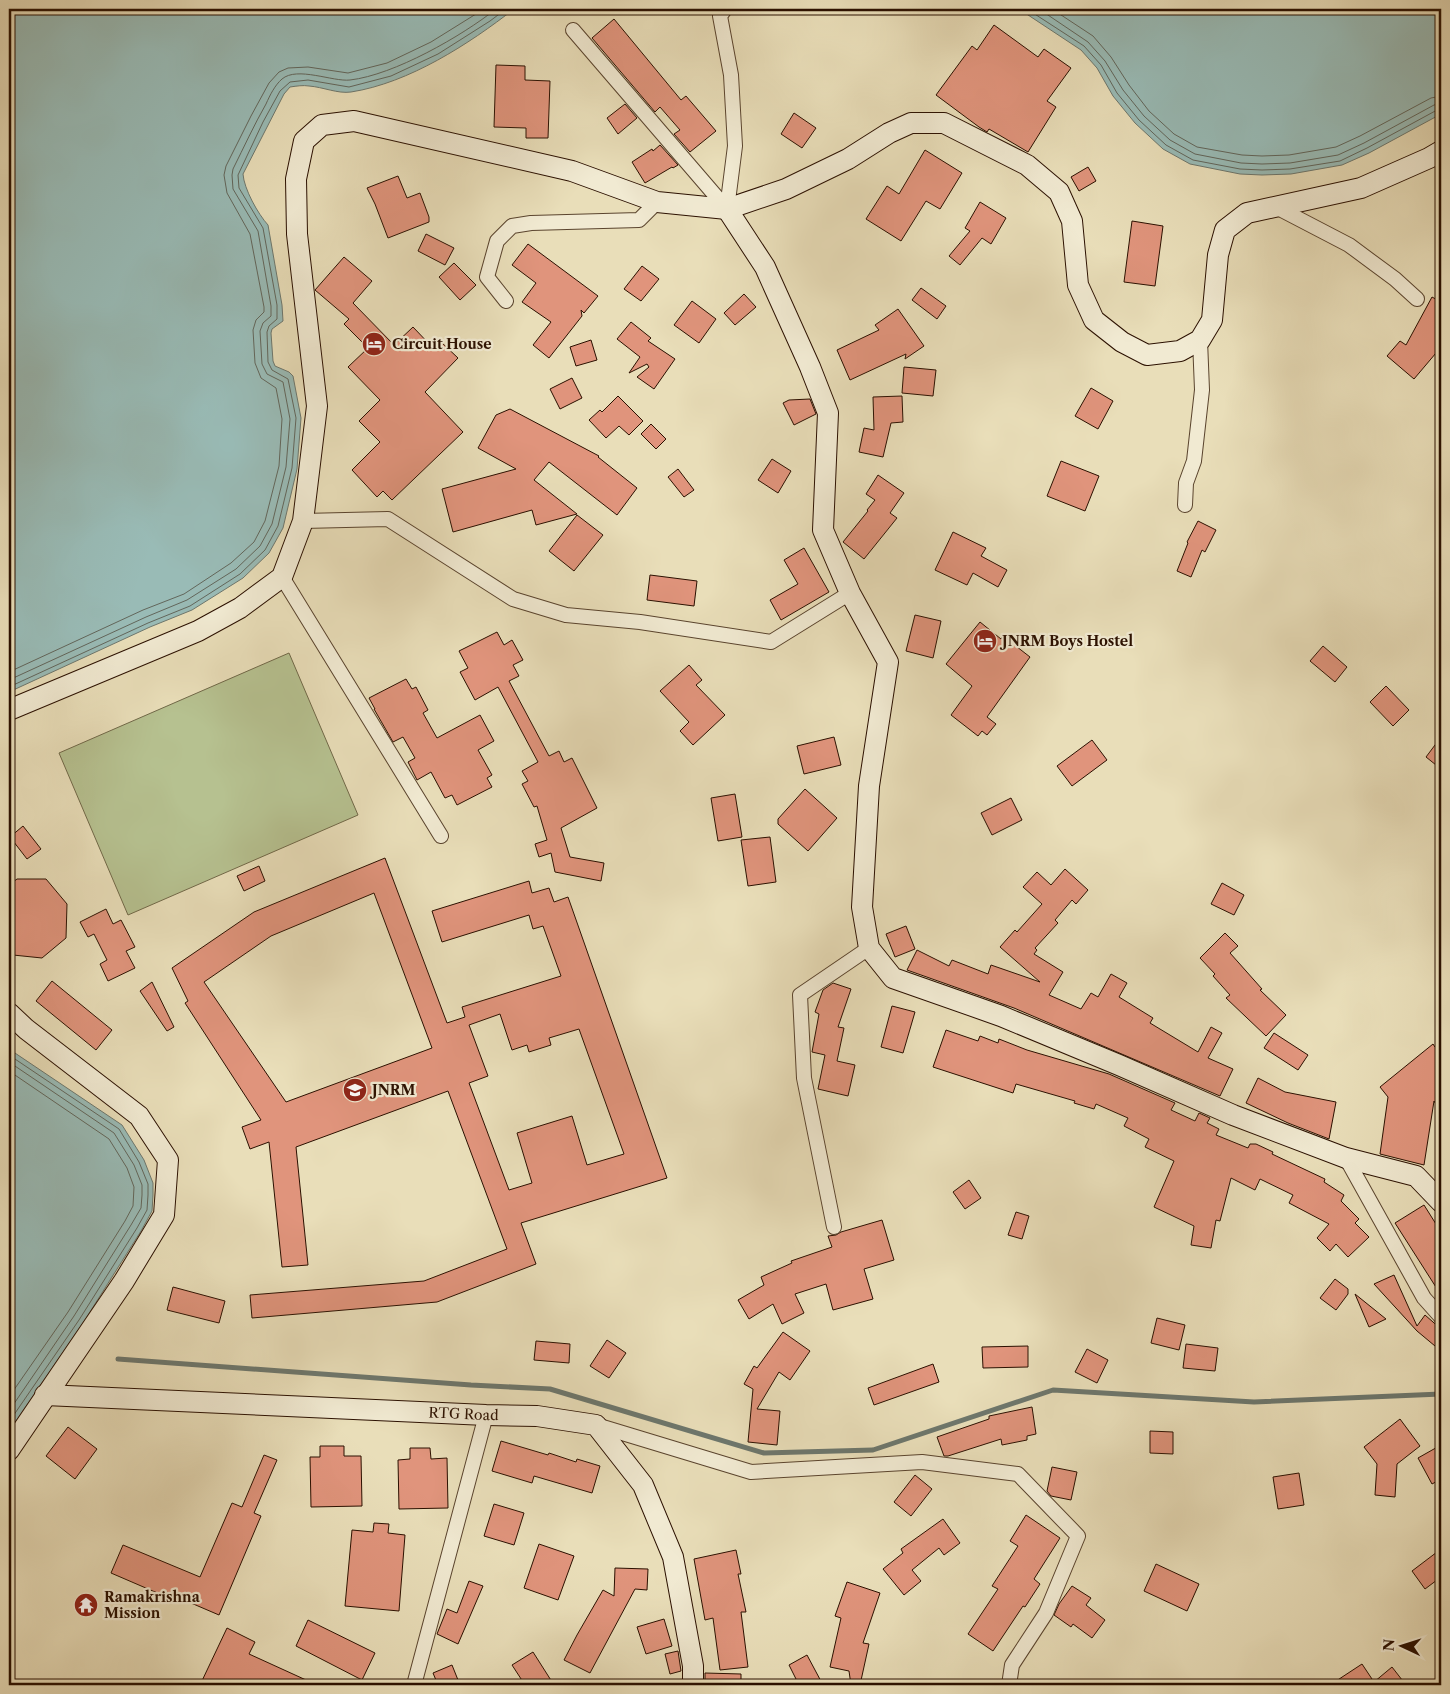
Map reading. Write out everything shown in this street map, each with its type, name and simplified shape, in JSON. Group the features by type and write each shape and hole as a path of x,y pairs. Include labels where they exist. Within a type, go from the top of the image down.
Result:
{"main road":[{"path":"9,710 198,631 240,608 282,577 303,521 317,406 297,234 296,179 304,141 322,125 354,120 572,171 657,202 728,209 786,188 848,159 889,132 911,123 944,123 1027,165 1059,192 1072,222 1078,285 1094,320 1122,342 1147,355 1180,352 1200,340 1212,320 1218,255 1225,230 1246,213 1362,188 1441,151"},
{"path":"728,209 765,267 810,367 828,413 823,530 850,593 888,662 869,786 862,907 869,948 894,978 1001,1016 1233,1115 1346,1158 1416,1176 1441,1202"},
{"path":"9,1013 26,1029 139,1116 168,1160 164,1215 124,1281 9,1450"},
{"name":"RTG Road","path":"45,1395 486,1416 537,1416 596,1425"},
{"path":"596,1425 643,1485 673,1557 693,1666 693,1685"}],"street":[{"path":"725,9 720,16 731,75 734,146 728,209"},
{"path":"573,30 728,209"},
{"path":"506,301 487,277 497,241 512,226 531,223 639,220 657,202"},
{"path":"1276,207 1349,245 1395,279 1417,299"},
{"path":"1185,505 1186,483 1194,461 1202,390 1200,340"},
{"path":"303,521 388,519 514,599 566,615 640,622 771,642 850,593"},
{"path":"282,577 441,836"},
{"path":"834,1227 804,1078 800,995 869,948"},
{"path":"1346,1158 1424,1298 1441,1317"},
{"path":"414,1685 486,1416"},
{"path":"596,1425 751,1472 922,1462 1018,1474 1078,1536 1046,1613 1012,1665 1009,1685"}],"green space":[{"path":"289,653 358,815 128,915 59,753"}],"water":[{"path":"9,9 514,9 458,48 395,80 351,92 302,86 290,87 284,94 243,174 252,201 268,225 282,305 283,321 272,329 271,333 273,361 275,366 289,372 293,376 301,418 297,469 283,528 269,553 243,578 192,610 150,627 9,692"},
{"path":"1019,9 1441,9 1441,114 1369,153 1342,165 1291,174 1262,175 1240,174 1190,164 1163,149 1135,123 1113,96 1097,68 1081,50"},
{"path":"9,1049 122,1125 144,1160 153,1183 153,1195 152,1211 141,1231 83,1323 9,1431"}],"building":[{"path":"614,19 681,100 686,96 716,131 690,152 674,134 680,130 660,107 655,112 592,38"},
{"path":"994,25 1038,57 1044,49 1071,68 1047,101 1056,107 1028,152 989,129 987,132 936,95 972,46 977,50"},
{"path":"496,65 525,66 525,80 550,81 548,138 526,138 526,128 494,127"},
{"path":"625,104 637,118 618,134 607,118"},
{"path":"794,113 816,128 802,148 781,134"},
{"path":"660,145 678,165 645,183 632,162"},
{"path":"925,150 962,173 940,209 926,201 901,241 866,219 887,186 899,194"},
{"path":"1088,167 1096,181 1079,191 1071,177"},
{"path":"398,176 407,198 420,193 429,222 388,238 367,188"},
{"path":"980,202 1006,218 991,244 982,238 960,265 949,256 970,231 965,228"},
{"path":"1132,221 1163,226 1155,286 1124,282"},
{"path":"426,234 454,248 445,265 418,251"},
{"path":"528,244 598,296 584,313 581,310 582,316 549,358 533,345 551,322 522,302 536,283 512,265"},
{"path":"344,257 372,281 353,303 394,345 413,327 433,348 440,341 458,358 425,392 463,432 392,500 383,491 377,497 352,470 380,442 359,421 380,400 348,367 368,348 344,324 349,319 315,290"},
{"path":"454,263 476,285 460,300 439,277"},
{"path":"642,266 659,279 641,301 624,289"},
{"path":"921,288 946,306 937,319 912,300"},
{"path":"744,294 756,307 735,325 724,313"},
{"path":"1432,297 1441,302 1441,347 1414,379 1387,356 1400,341 1406,345"},
{"path":"692,301 716,319 699,343 674,325"},
{"path":"898,309 924,346 905,359 906,354 850,380 837,350 879,330 875,325"},
{"path":"631,322 651,338 648,341 675,359 654,389 637,377 649,367 647,364 629,373 640,357 617,339"},
{"path":"591,340 597,360 576,366 570,347"},
{"path":"904,367 936,370 933,396 902,393"},
{"path":"572,378 582,398 560,409 550,389"},
{"path":"1091,388 1113,401 1098,429 1075,416"},
{"path":"618,396 643,421 629,435 619,426 606,438 589,420 600,410 602,412"},
{"path":"902,396 903,422 891,423 883,457 859,452 864,428 874,430 873,397"},
{"path":"810,399 816,414 794,425 783,403 789,400"},
{"path":"510,409 599,456 637,488 617,515 549,462 534,480 577,514 536,525 532,510 453,532 442,489 516,469 478,448 496,415"},
{"path":"651,424 666,439 656,449 641,434"},
{"path":"772,459 791,471 778,493 758,480"},
{"path":"1061,461 1099,476 1085,511 1047,496"},
{"path":"678,469 694,490 684,497 668,477"},
{"path":"878,475 904,493 890,513 897,518 864,559 843,542 875,500 866,494"},
{"path":"577,515 603,535 574,571 549,551"},
{"path":"1198,521 1216,530 1205,552 1202,550 1191,577 1177,571 1187,542"},
{"path":"953,532 986,548 981,556 1007,570 998,587 973,573 967,585 935,570"},
{"path":"804,548 829,592 781,620 770,600 798,584 784,560"},
{"path":"650,575 697,581 694,606 647,600"},
{"path":"915,615 941,621 933,658 906,651"},
{"path":"980,622 1001,639 1003,636 1030,657 987,717 996,724 987,735 982,731 978,736 951,715 972,686 946,664"},
{"path":"497,632 504,645 512,640 523,660 513,665 519,676 509,681 549,756 559,751 564,762 572,758 597,808 561,828 570,857 604,863 601,881 555,872 551,853 539,857 535,844 547,840 537,806 534,807 522,784 528,781 522,771 538,762 498,687 475,700 460,672 468,668 459,651"},
{"path":"1323,646 1347,667 1335,682 1310,661"},
{"path":"689,665 702,680 696,685 725,715 693,745 680,731 689,722 660,691"},
{"path":"406,679 412,689 416,687 428,710 423,713 437,738 480,715 494,741 478,750 492,775 487,778 492,787 457,805 452,795 445,798 431,772 417,780 408,762 415,758 403,737 393,742 369,698"},
{"path":"1386,686 1409,710 1393,726 1370,702"},
{"path":"834,737 841,765 804,774 797,746"},
{"path":"1441,737 1441,769 1426,757"},
{"path":"1092,740 1107,760 1072,786 1057,766"},
{"path":"805,789 837,818 808,851 778,824 778,819"},
{"path":"735,794 742,837 718,841 711,798"},
{"path":"1011,798 1022,820 992,835 981,813"},
{"path":"23,826 41,849 27,859 10,837"},
{"path":"770,837 776,882 748,886 741,840"},
{"path":"385,858 447,1023 465,1017 462,1007 561,976 543,926 533,929 529,915 442,942 432,911 529,881 532,893 549,888 554,902 568,897 667,1178 521,1223 536,1264 437,1302 252,1318 250,1295 424,1281 507,1249 448,1091 296,1147 308,1265 282,1267 269,1142 250,1149 242,1127 261,1120 185,1003 188,1001 172,968 254,912","holes":["374,893 432,1048 286,1102 204,982 271,936","500,1014 512,1050 527,1045 529,1052 551,1045 549,1038 579,1029 624,1154 587,1165 572,1116 517,1133 532,1183 509,1190 469,1083 488,1076 469,1025"]},
{"path":"259,866 265,881 244,891 237,876"},
{"path":"1065,869 1088,890 1076,904 1072,900 1055,920 1058,923 1035,948 1037,950 1034,954 1063,972 1049,995 1081,1009 1091,993 1098,997 1111,974 1127,983 1119,997 1153,1018 1150,1023 1198,1052 1211,1027 1222,1033 1208,1058 1233,1069 1220,1096 1014,1008 907,970 917,950 949,966 952,960 988,974 991,965 1040,982 1000,947 1015,930 1017,932 1042,904 1023,887 1037,872 1051,885"},
{"path":"17,879 46,879 67,904 66,938 42,958 13,955 9,951 9,885"},
{"path":"1222,883 1244,895 1234,915 1211,904"},
{"path":"106,909 113,924 121,920 135,947 126,951 135,968 108,981 100,964 107,960 94,934 88,937 80,922"},
{"path":"906,926 915,949 895,957 886,934"},
{"path":"1225,933 1238,946 1230,953 1262,989 1260,990 1286,1015 1266,1036 1226,998 1230,995 1213,976 1215,974 1200,958"},
{"path":"52,981 112,1030 96,1050 36,1001"},
{"path":"152,982 174,1027 167,1031 140,991"},
{"path":"833,983 851,989 838,1027 844,1028 837,1061 855,1065 848,1096 818,1089 825,1055 812,1052 819,1014 815,1012 823,990"},
{"path":"892,1006 915,1012 903,1053 881,1047"},
{"path":"946,1030 978,1041 980,1036 998,1043 999,1039 1027,1050 1109,1074 1175,1103 1171,1110 1195,1121 1199,1113 1210,1118 1207,1123 1219,1129 1216,1135 1248,1148 1250,1144 1256,1144 1273,1152 1272,1154 1325,1179 1324,1182 1344,1195 1341,1201 1359,1219 1355,1223 1369,1237 1348,1257 1336,1244 1330,1251 1317,1238 1329,1224 1289,1203 1293,1195 1260,1179 1255,1190 1231,1178 1220,1221 1216,1220 1211,1248 1191,1245 1194,1226 1154,1207 1174,1161 1145,1147 1149,1139 1124,1126 1128,1118 1096,1104 1094,1109 1074,1103 1075,1101 1016,1084 1013,1093 933,1067"},
{"path":"1274,1033 1308,1055 1298,1070 1264,1048"},
{"path":"1441,1042 1441,1113 1434,1101 1424,1165 1380,1154 1388,1097 1380,1087 1433,1044 1435,1047"},
{"path":"1258,1078 1285,1092 1336,1102 1329,1139 1288,1123 1246,1103"},
{"path":"969,1180 981,1198 965,1209 953,1192"},
{"path":"1424,1205 1441,1232 1441,1295 1395,1223"},
{"path":"1016,1212 1029,1216 1022,1239 1008,1235"},
{"path":"882,1220 894,1260 864,1269 873,1299 833,1310 826,1284 795,1294 804,1313 782,1324 773,1304 749,1319 738,1300 764,1285 761,1277 792,1263 791,1261 832,1247 828,1236"},
{"path":"1394,1275 1417,1326 1425,1315 1441,1329 1441,1351 1417,1331 1374,1284"},
{"path":"1335,1279 1348,1289 1348,1294 1336,1310 1320,1298"},
{"path":"173,1287 225,1301 219,1323 167,1310"},
{"path":"1355,1294 1386,1319 1369,1327"},
{"path":"1157,1318 1185,1325 1179,1350 1151,1343"},
{"path":"783,1332 810,1351 790,1380 779,1372 757,1409 780,1411 777,1445 748,1442 753,1389 744,1384 754,1366 757,1368"},
{"path":"607,1340 626,1353 609,1378 590,1366"},
{"path":"536,1341 570,1344 569,1363 534,1360"},
{"path":"1186,1344 1218,1348 1215,1371 1183,1368"},
{"path":"1028,1346 1028,1367 983,1368 982,1347"},
{"path":"1087,1349 1108,1360 1097,1383 1075,1372"},
{"path":"933,1364 939,1382 874,1405 868,1388"},
{"path":"1032,1407 1036,1434 1027,1436 1027,1440 1002,1445 1001,1439 944,1456 937,1437 989,1419 989,1416"},
{"path":"1400,1419 1420,1446 1397,1464 1395,1497 1375,1495 1377,1464 1364,1447"},
{"path":"68,1427 97,1449 75,1479 46,1456"},
{"path":"1150,1431 1173,1432 1173,1454 1150,1453"},
{"path":"501,1441 548,1455 549,1453 576,1462 577,1459 600,1466 592,1493 534,1476 532,1483 492,1471"},
{"path":"1441,1445 1441,1479 1432,1484 1418,1458"},
{"path":"320,1446 344,1446 344,1456 361,1456 362,1506 311,1507 310,1457 320,1457"},
{"path":"410,1448 430,1448 431,1459 447,1458 448,1508 399,1509 398,1460 410,1459"},
{"path":"264,1455 277,1460 254,1513 261,1516 219,1615 177,1597 176,1601 111,1573 123,1545 200,1577 232,1503 242,1507"},
{"path":"1052,1467 1077,1472 1071,1500 1051,1496 1047,1491"},
{"path":"1299,1473 1304,1505 1278,1509 1273,1477"},
{"path":"915,1475 932,1489 911,1516 894,1502"},
{"path":"494,1504 524,1513 514,1545 484,1536"},
{"path":"1026,1515 1060,1538 1034,1579 1040,1584 993,1651 968,1634 998,1589 992,1586 1018,1546 1010,1541"},
{"path":"943,1519 960,1543 944,1555 939,1548 912,1570 921,1581 904,1595 883,1569 903,1553 901,1549"},
{"path":"374,1523 389,1524 388,1533 405,1535 399,1611 345,1606 352,1530 373,1532"},
{"path":"539,1544 574,1556 558,1600 524,1588"},
{"path":"1441,1549 1441,1577 1425,1589 1412,1571"},
{"path":"736,1550 741,1574 738,1574 746,1612 741,1612 748,1667 720,1670 713,1618 705,1620 694,1559"},
{"path":"1156,1564 1199,1584 1187,1611 1144,1591"},
{"path":"615,1568 648,1569 647,1590 635,1589 590,1673 564,1660 603,1590 614,1596"},
{"path":"469,1581 483,1586 458,1644 437,1634 447,1609 457,1613"},
{"path":"847,1582 880,1593 863,1643 869,1644 860,1685 851,1685 849,1671 830,1667 841,1618 835,1616"},
{"path":"1072,1586 1091,1598 1086,1605 1105,1620 1092,1638 1073,1624 1071,1627 1054,1615 1059,1604"},
{"path":"664,1619 672,1646 646,1654 637,1627"},
{"path":"308,1620 375,1653 362,1680 296,1646"},
{"path":"227,1628 255,1642 249,1654 317,1685 200,1685"},
{"path":"678,1651 681,1671 670,1674 665,1654"},
{"path":"533,1652 554,1685 525,1685 512,1665"},
{"path":"807,1655 823,1685 799,1685 789,1665"},
{"path":"1362,1664 1374,1682 1392,1667 1406,1685 1330,1685"},
{"path":"452,1665 460,1685 438,1685 433,1673"},
{"path":"705,1673 741,1674 741,1685 705,1685"}],"waterway":[{"path":"118,1359 550,1389 764,1453 873,1450 1053,1390 1254,1402 1441,1394"}],"place":[{"name":"Circuit House","path":"374,344"},
{"name":"JNRM Boys Hostel","path":"985,641"},
{"name":"JNRM","path":"355,1090"},
{"name":"Ramakrishna Mission","path":"86,1605"}]}
